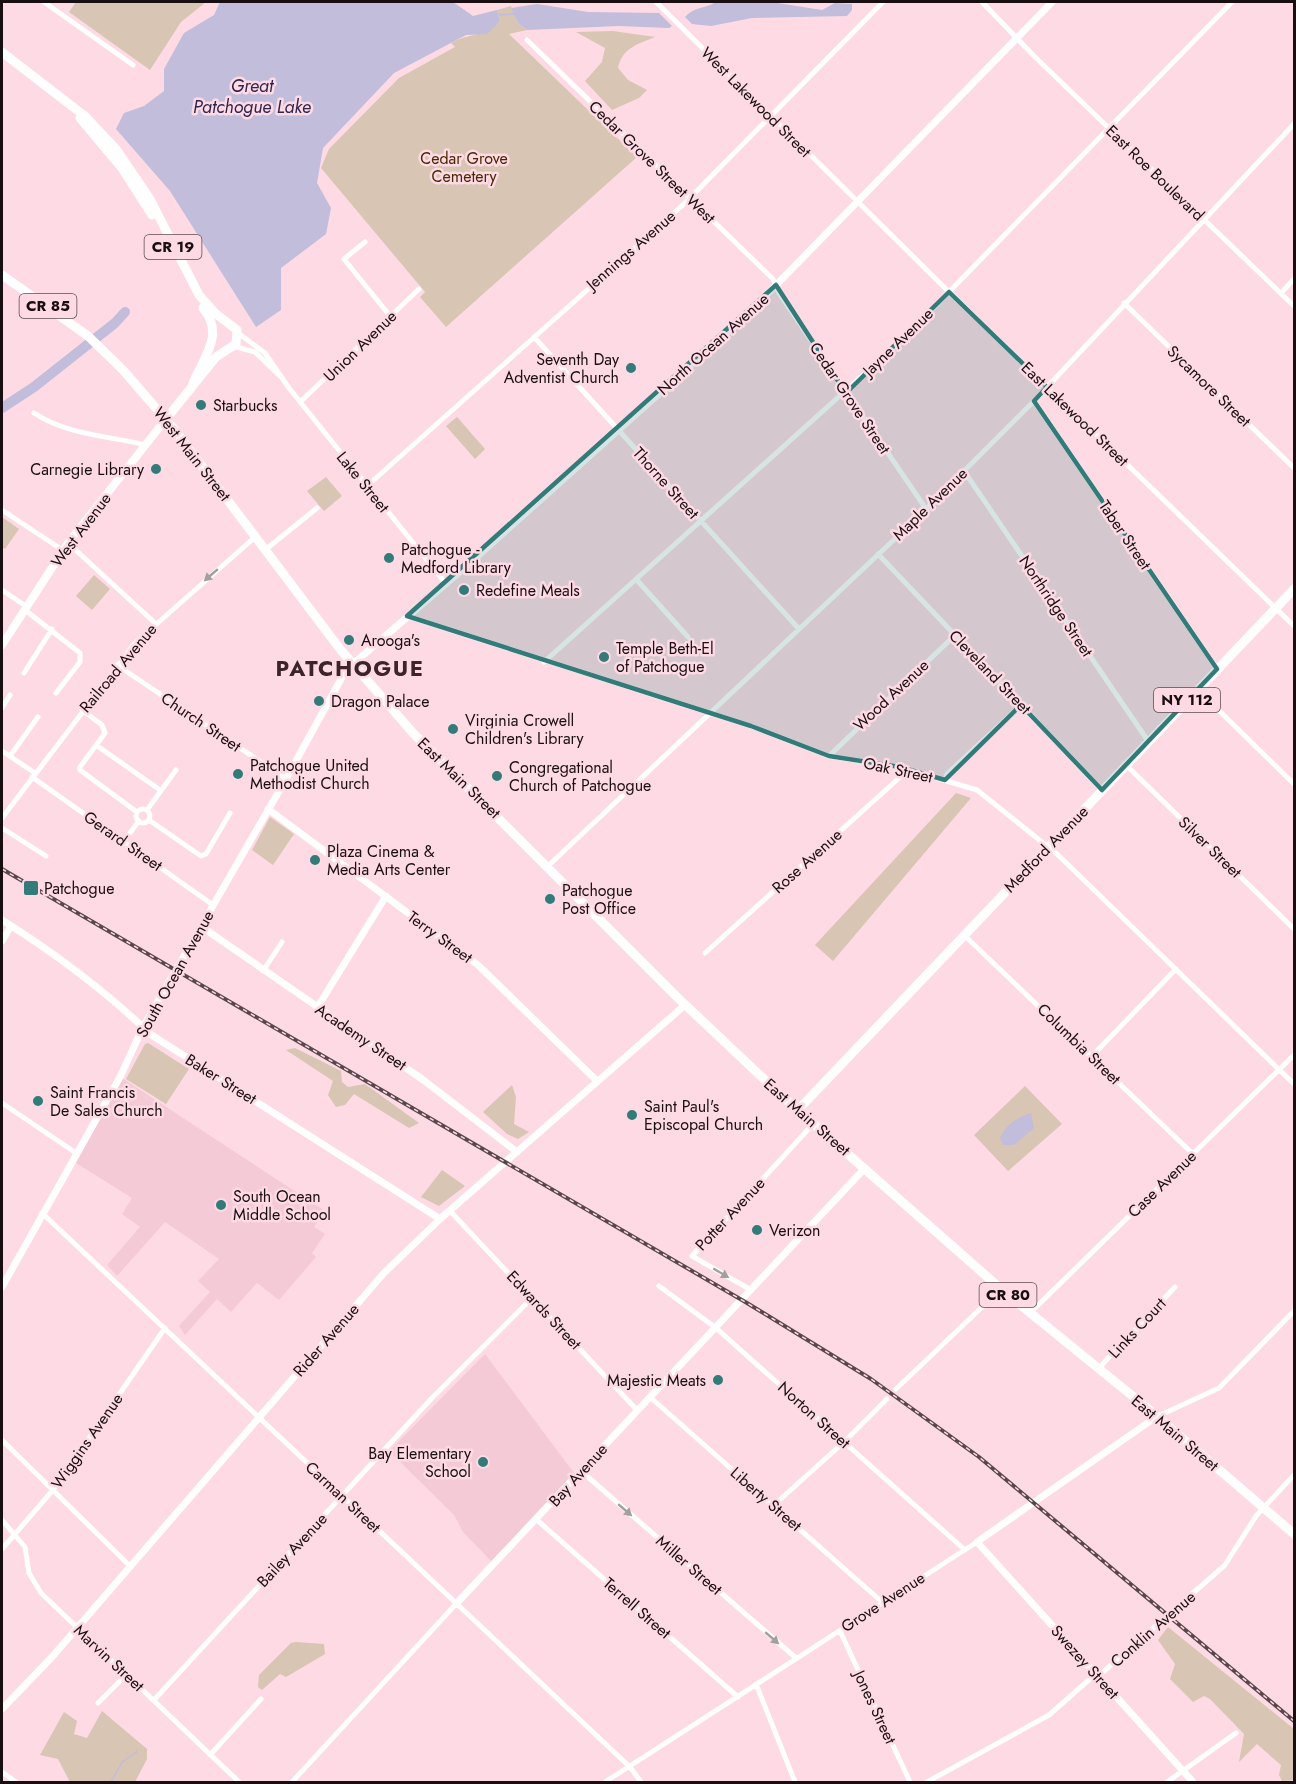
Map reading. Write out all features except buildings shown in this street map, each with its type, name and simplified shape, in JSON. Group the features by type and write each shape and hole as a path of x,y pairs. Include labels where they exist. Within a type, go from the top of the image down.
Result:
{"main road":[{"name":"CR 19","path":"2,52 50,87 92,123 129,166 150,199 199,295 226,322 235,327 238,333"},
{"name":"CR 19","path":"78,113 135,186 192,292 210,317 216,345 229,347"},
{"name":"West Main Street","path":"2,275 88,336 166,419 352,663"},
{"path":"191,389 213,334 226,322"},
{"path":"166,419 229,347 238,333"},
{"name":"West Avenue","path":"2,645 66,547 148,446 166,419"},
{"name":"Medford Avenue","path":"798,1110 1294,589"},
{"name":"East Main Street","path":"352,663 436,759 548,866 685,1005 798,1110 1001,1289 1294,1534"}],"street":[{"path":"44,2 133,65"},
{"name":"West Lakewood Street","path":"656,2 856,202"},
{"name":"Jennings Avenue","path":"367,486 689,198 883,2"},
{"name":"East Roe Boulevard","path":"982,2 1017,39 1294,306"},
{"name":"North Ocean Avenue","path":"352,663 446,584 746,316 1052,2"},
{"name":"Jayne Avenue","path":"544,662 846,393 949,292 1232,2"},
{"name":"Cedar Grove Street West","path":"527,40 773,279 776,285"},
{"name":"Maple Avenue","path":"548,866 926,509 1034,401 1294,124"},
{"name":"East Lakewood Street","path":"856,202 1294,626"},
{"path":"365,242 344,259 390,316"},
{"path":"1281,293 1294,279"},
{"name":"Cedar Grove Street","path":"776,285 846,393 926,509"},
{"name":"Union Avenue","path":"300,402 419,289"},
{"name":"Sycamore Street","path":"1124,303 1294,468"},
{"path":"238,333 265,353 282,378"},
{"name":"Thorne Street","path":"534,337 799,628"},
{"path":"229,347 255,352 282,378"},
{"name":"Lake Street","path":"282,378 446,584"},
{"name":"Taber Street","path":"1034,401 1217,669"},
{"path":"34,413 48,422 69,430 148,446"},
{"name":"Northridge Street","path":"964,471 1148,741"},
{"path":"265,550 317,508"},
{"path":"2,510 66,547 155,623"},
{"name":"Railroad Avenue","path":"2,818 117,665 155,623 255,537"},
{"name":"Cleveland Street","path":"878,554 1102,790"},
{"path":"636,579 688,637"},
{"path":"2,590 80,652 82,657 56,693"},
{"name":"Oak Street","path":"407,616 544,662 710,713 829,756 909,769 976,790 1048,847 1294,1084"},
{"path":"24,673 52,629"},
{"name":"Wood Avenue","path":"829,756 954,636"},
{"name":"South Ocean Avenue","path":"2,1287 120,1077 143,1027 286,779 345,670 352,663"},
{"name":"Church Street","path":"117,665 286,779"},
{"path":"1197,689 1294,784"},
{"path":"2,708 10,694"},
{"path":"945,780 948,774 1021,705"},
{"path":"82,711 104,728 105,733 80,770 137,812 138,821 123,842"},
{"path":"10,756 38,717"},
{"path":"96,745 160,790"},
{"name":"Gerard Street","path":"2,751 123,842 213,905"},
{"name":"Silver Street","path":"1126,765 1294,928"},
{"name":"Rose Avenue","path":"705,953 909,769"},
{"path":"176,770 147,810 149,820 201,856 206,854 230,813"},
{"path":"137,812 141,809 147,810"},
{"name":"Terry Street","path":"268,809 478,965 597,1081"},
{"path":"138,821 144,823 149,820"},
{"path":"2,828 46,856"},
{"path":"317,1008 386,896"},
{"name":"Baker Street","path":"2,920 184,1056 440,1220"},
{"path":"2,941 11,926"},
{"name":"Academy Street","path":"202,927 422,1079 517,1152"},
{"name":"Columbia Street","path":"964,935 1193,1154"},
{"path":"263,971 282,942"},
{"path":"1092,1056 1176,969"},
{"name":"Rider Avenue","path":"2,1709 77,1629 384,1273 450,1211 685,1005"},
{"name":"Case Avenue","path":"1030,1313 1294,1055"},
{"path":"2,1103 76,1154"},
{"name":"Potter Avenue","path":"751,1290 692,1256 814,1123"},
{"name":"Bay Avenue","path":"292,1782 865,1168"},
{"name":"Edwards Street","path":"450,1211 638,1410"},
{"name":"Carman Street","path":"42,1213 630,1767 641,1782"},
{"name":"Norton Street","path":"659,1286 716,1328 965,1550"},
{"name":"Links Court","path":"1098,1369 1175,1287"},
{"path":"896,1389 1001,1289"},
{"name":"Bailey Avenue","path":"154,1700 431,1399 532,1298"},
{"path":"1156,1417 1220,1388 1294,1311"},
{"name":"Wiggins Avenue","path":"2,1549 53,1490 165,1328"},
{"name":"Liberty Street","path":"650,1397 882,1602"},
{"path":"774,1505 844,1442 887,1399"},
{"name":"Grove Avenue","path":"606,1782 965,1550 1156,1417"},
{"path":"2,1440 131,1567"},
{"name":"Miller Street","path":"581,1471 796,1658"},
{"name":"Conklin Avenue","path":"932,1782 1049,1715 1096,1676 1221,1569 1263,1507 1294,1475"},
{"name":"Marvin Street","path":"2,1520 25,1546 34,1584 77,1629 239,1782"},
{"name":"Terrell Street","path":"537,1520 738,1697"},
{"name":"Swezey Street","path":"977,1542 1193,1782"},
{"name":"Jones Street","path":"840,1631 910,1782"},
{"path":"98,1703 126,1675"},
{"path":"756,1684 795,1782"},
{"path":"210,1755 261,1699"},
{"path":"1167,1782 1236,1733"},
{"path":"2,1772 16,1782"}],"highlighted area":[{"path":"776,285 846,393 949,292 1047,387 1034,401 1217,669 1102,790 1021,705 945,780 900,767 829,756 751,726 407,616"}],"shaded area":[{"name":"South Ocean Middle School","path":"122,1078 325,1211 314,1227 325,1234 312,1253 316,1257 279,1300 257,1283 231,1312 217,1299 185,1335 179,1326 210,1292 198,1281 219,1259 165,1222 117,1276 107,1265 140,1227 122,1214 132,1198 76,1163"},
{"name":"Bay Elementary School","path":"485,1354 574,1473 492,1562 463,1532 454,1515 389,1451"}],"green space":[{"path":"76,2 206,2 181,22 150,70 69,12"},
{"name":"Cedar Grove Cemetery","path":"511,6 518,23 527,30 509,34 637,157 446,327 420,297 425,292 321,168 329,149 399,78 455,47 451,43 488,30 500,21 497,10"},
{"path":"613,31 655,37 627,51 618,68 628,80 647,90 639,98 612,110 585,81 602,62 605,48 576,32"},
{"path":"457,417 485,449 475,459 446,426"},
{"path":"326,477 342,496 324,511 307,491"},
{"path":"2,517 19,529 5,549 2,547"},
{"path":"94,575 110,589 92,610 76,596"},
{"path":"956,793 971,798 833,961 815,945"},
{"path":"270,817 294,834 273,865 252,850"},
{"path":"148,1043 189,1069 166,1104 126,1079 145,1044"},
{"path":"295,1048 341,1071 342,1082 348,1087 365,1084 419,1123 409,1128 354,1094 345,1105 336,1107 328,1095 333,1081 286,1050"},
{"path":"512,1085 516,1097 514,1124 529,1132 518,1139 507,1134 483,1112"},
{"path":"1025,1086 1062,1124 1008,1171 974,1135"},
{"path":"442,1170 465,1186 439,1206 421,1197"},
{"path":"1168,1627 1294,1729 1294,1780 1282,1781 1279,1775 1281,1765 1257,1744 1239,1762 1244,1734 1210,1699 1204,1696 1193,1702 1170,1679 1175,1664 1158,1640"},
{"path":"291,1643 324,1644 325,1654 286,1677 280,1674 262,1690 258,1687 259,1675"},
{"path":"102,1711 147,1749 147,1759 135,1782 70,1782 58,1759 40,1755 64,1712 77,1721 74,1734 87,1738"}],"water":[{"name":"Great Patchogue Lake","path":"220,2 453,2 473,16 497,10 500,21 487,34 466,35 394,73 323,148 317,183 331,208 326,234 281,268 281,310 256,327 170,191 116,129 124,113 144,106 164,91 164,69 184,33 214,15"},
{"path":"716,2 771,2 822,10 835,3 852,4 852,10 847,16 752,18 711,26 692,24 685,17 693,11"},
{"path":"537,4 588,12 659,13 672,26 669,28 618,26 527,30 518,23 511,8"},
{"path":"1031,1113 1034,1128 1014,1145 1003,1145 1000,1138 1009,1125 1016,1119"}],"waterway":[{"path":"499,15 515,14"},
{"path":"2,408 34,387 115,323 125,312"},
{"path":"111,1782 122,1762 137,1752"}],"railway":[{"path":"2,869 747,1303 871,1379 979,1457 1294,1721"}],"place":[{"name":"Seventh Day Adventist Church","path":"631,368"},
{"name":"Starbucks","path":"201,405"},
{"name":"Carnegie Library","path":"156,469"},
{"name":"Patchogue - Medford Library","path":"389,558"},
{"name":"Redefine Meals","path":"464,590"},
{"name":"Arooga's","path":"349,640"},
{"name":"Temple Beth-El of Patchogue","path":"604,657"},
{"name":"Dragon Palace","path":"319,701"},
{"name":"Virginia Crowell Children's Library","path":"453,729"},
{"name":"Patchogue United Methodist Church","path":"238,774"},
{"name":"Congregational Church of Patchogue","path":"497,776"},
{"name":"Plaza Cinema & Media Arts Center","path":"315,860"},
{"name":"Patchogue","path":"31,888"},
{"name":"Patchogue Post Office","path":"550,899"},
{"name":"Saint Francis De Sales Church","path":"38,1101"},
{"name":"Saint Paul's Episcopal Church","path":"632,1115"},
{"name":"South Ocean Middle School","path":"221,1205"},
{"name":"Verizon","path":"757,1230"},
{"name":"Majestic Meats","path":"718,1380"},
{"name":"Bay Elementary School","path":"483,1462"}],"district":[{"name":"PATCHOGUE","path":"350,668"}]}
